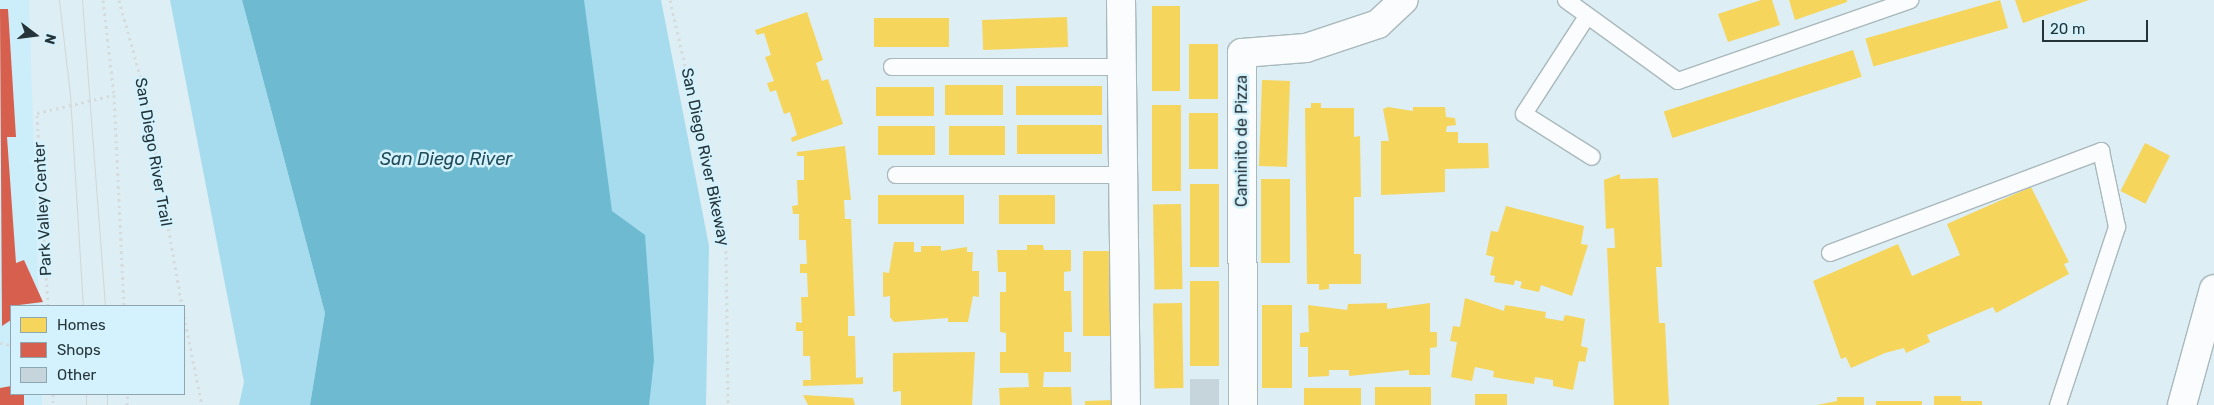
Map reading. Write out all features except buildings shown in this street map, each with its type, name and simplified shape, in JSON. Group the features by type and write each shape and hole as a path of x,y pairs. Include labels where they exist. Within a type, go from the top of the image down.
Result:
{"main road":[{"path":"1121,0 1126,405"},
{"name":"Caminito de Pizza","path":"1243,405 1242,53 1306,48 1378,24 1404,0"},
{"path":"2182,405 2214,289"}],"lane":[{"path":"1566,0 1586,18 1678,81 1910,0"},
{"path":"1586,18 1524,114 1592,157"},
{"path":"892,67 1122,67"},
{"path":"1830,253 2101,150 2117,227 2058,405"},
{"path":"896,175 1124,175"}],"path":[{"path":"103,0 114,95 124,305"},
{"name":"San Diego River Trail","path":"119,0 145,94 182,305"},
{"name":"San Diego River Bikeway","path":"670,0 726,244 728,405"},
{"name":"Park Valley Center","path":"48,305 38,113 114,95"},
{"path":"185,321 202,405"}],"shaded area":[{"path":"0,0 29,0 39,305 10,305 10,395 42,395 42,405 0,405"},
{"path":"170,0 242,0 325,313 310,405 239,405 244,382"},
{"path":"524,0 661,0 709,246 706,405 562,405"}],"water":[{"name":"San Diego River","path":"242,0 584,0 612,211 645,235 654,360 649,405 310,405 325,313"}],"tram line":[{"path":"59,0 70,95 83,305"},
{"path":"82,0 105,305"},
{"path":"86,395 86,405"},
{"path":"107,395 107,405"}]}
